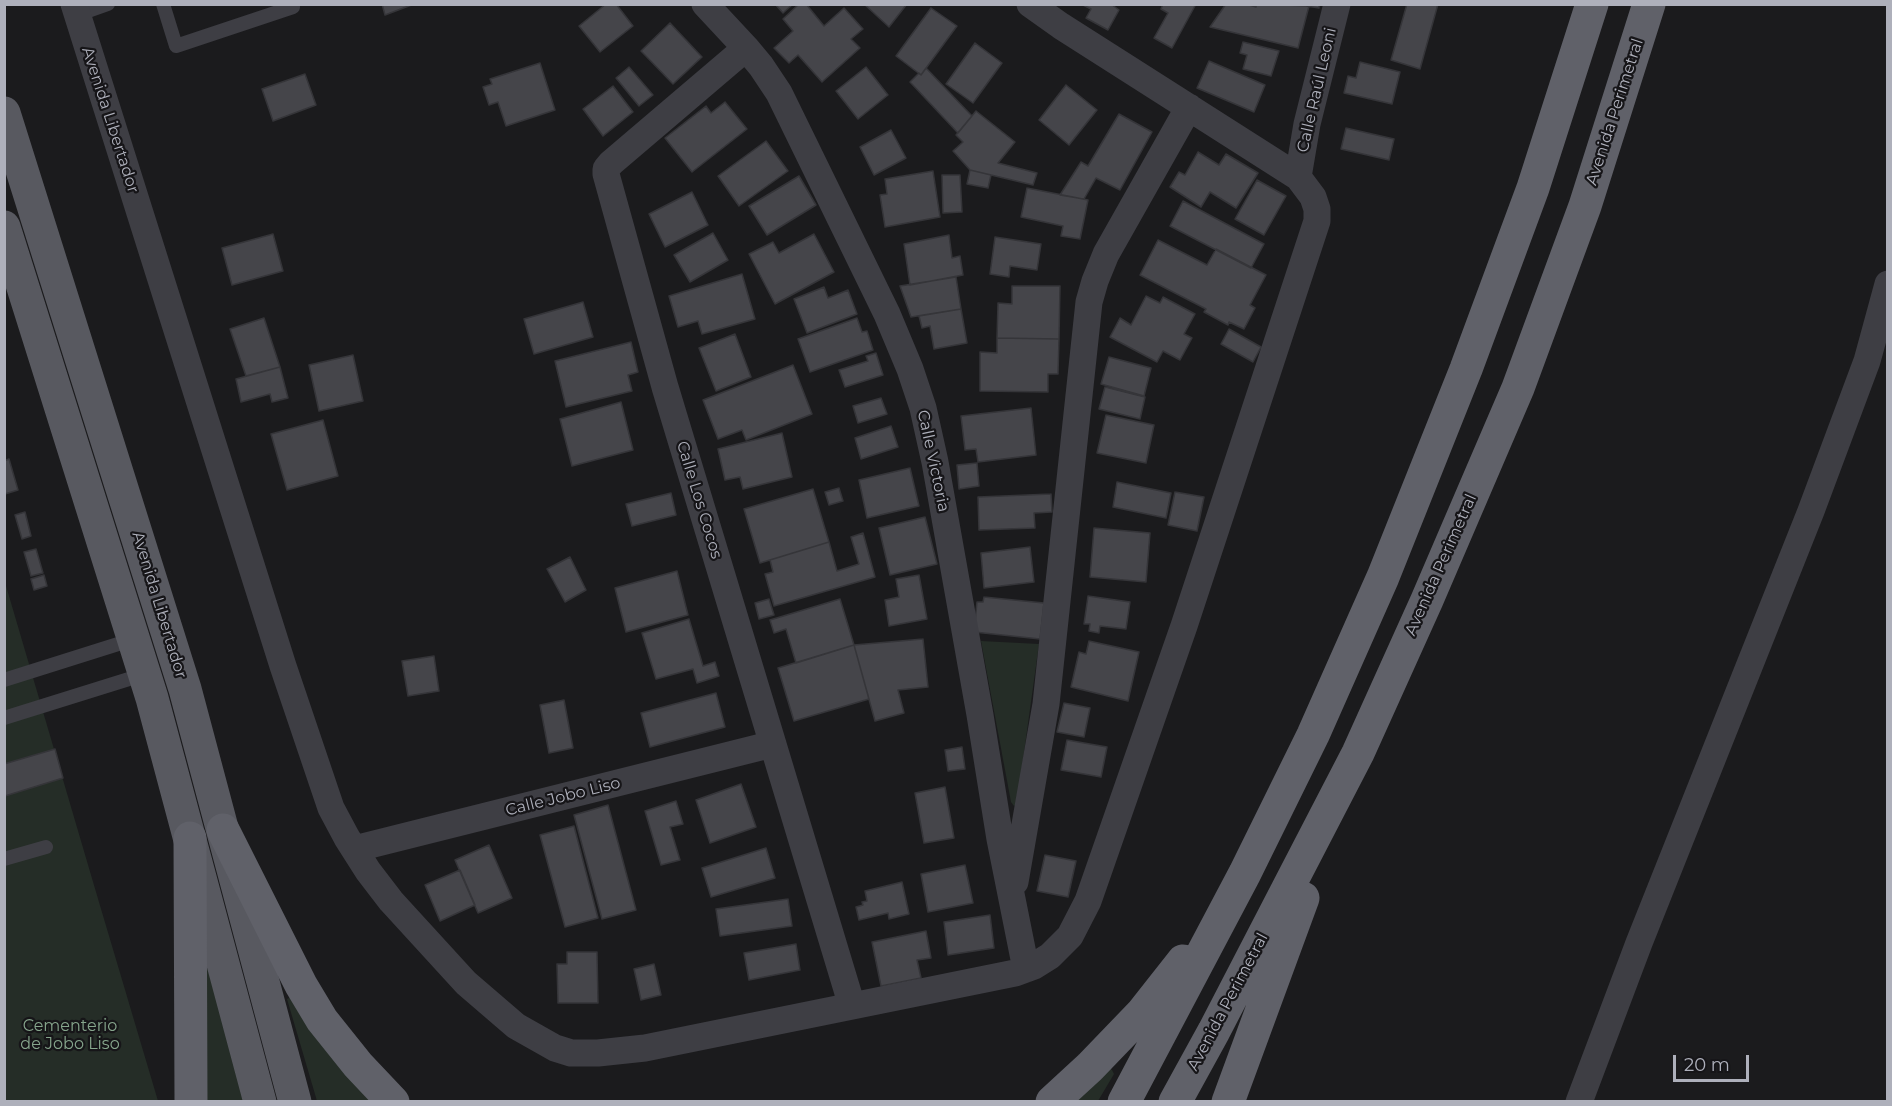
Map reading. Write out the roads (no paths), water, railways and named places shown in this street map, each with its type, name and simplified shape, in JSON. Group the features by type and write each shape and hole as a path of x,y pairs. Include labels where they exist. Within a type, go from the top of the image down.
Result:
{"highway":[{"path":"1124,1101 1245,873 1313,735 1383,577 1457,391 1533,188 1592,4"},
{"name":"Avenida Perimetral","path":"1175,1101 1214,1031 1358,753 1427,600 1518,388 1585,206 1649,4"},
{"path":"1228,1101 1358,753"},
{"path":"223,830 301,984 322,1020 358,1065 393,1101"},
{"path":"190,838 191,1101"},
{"path":"1052,1101 1090,1067 1142,1013 1190,952 1245,873"}],"main road":[{"name":"Avenida Libertador","path":"4,113 185,689 295,1101"},
{"name":"Avenida Libertador","path":"4,227 145,674 260,1101"}],"street":[{"name":"Calle Victoria","path":"705,4 761,66 779,93 888,314 923,408 937,474 1000,839 1026,969"},
{"path":"1030,4 1298,177"},
{"name":"Calle Raúl Leoni","path":"1298,177 1307,124 1336,4"},
{"name":"Avenida Libertador","path":"75,10 283,666 331,808 354,849 390,901 466,983 516,1026 555,1048 571,1053 598,1053 645,1048 1015,973 1050,956 1070,936 1088,901 1180,637 1317,220 1313,197 1298,177"},
{"name":"Calle Los Cocos","path":"746,48 611,163 606,169 606,174 665,387 852,1006"},
{"path":"1012,898 1046,704 1089,302 1106,254 1189,107"},
{"path":"1580,1101 1639,943 1811,511 1867,361 1887,284"},
{"name":"Calle Jobo Liso","path":"354,849 773,744"}],"lane":[{"path":"75,10 108,4"},
{"path":"163,4 176,46 293,8 292,4"},
{"path":"4,680 134,639"},
{"path":"4,718 145,674"},
{"path":"4,859 46,847"}],"park label":[{"name":"Cementerio de Jobo Liso","path":"70,1035"}]}
